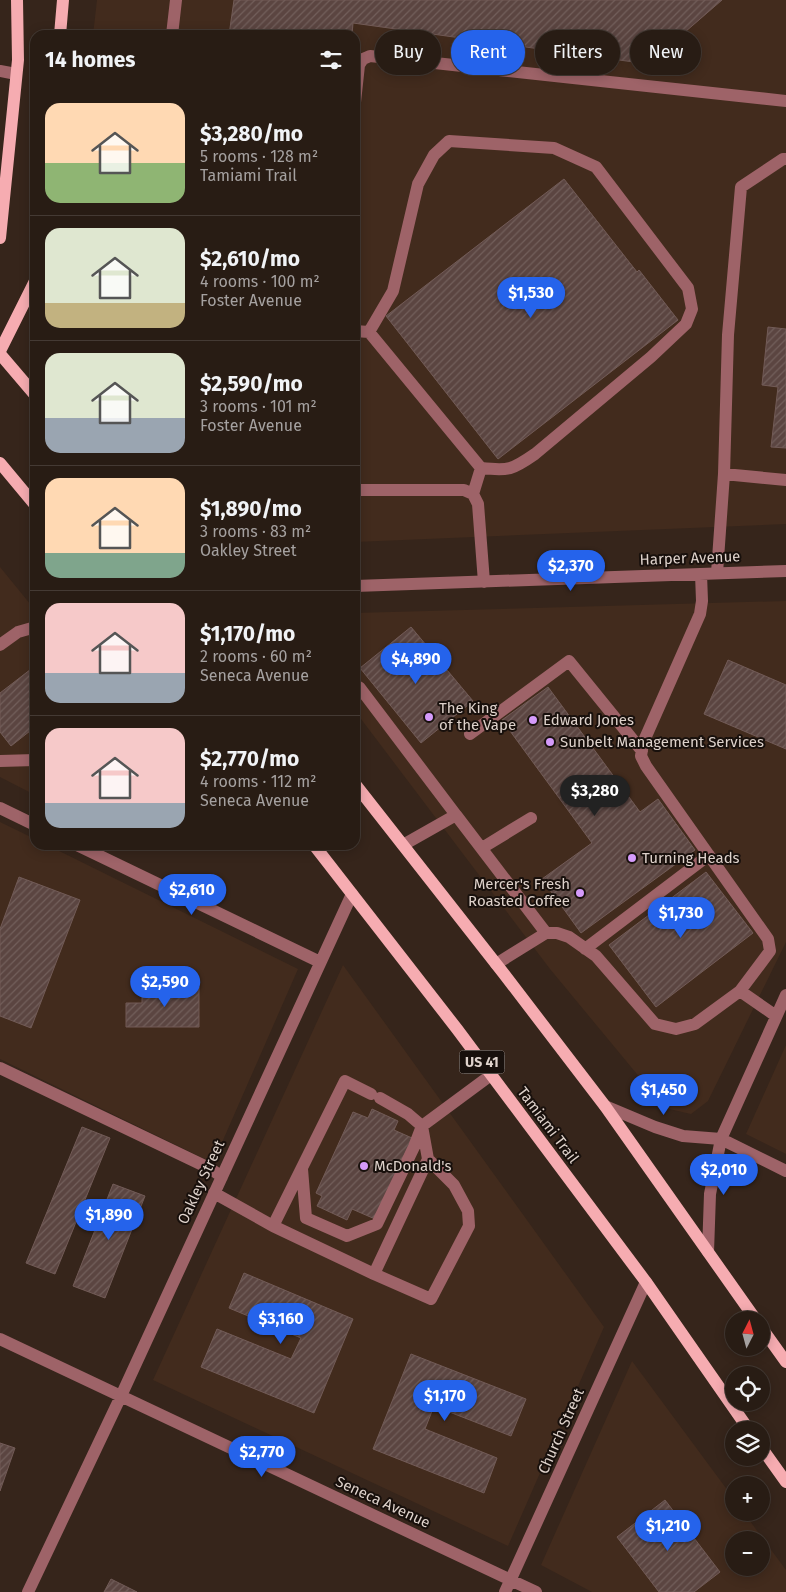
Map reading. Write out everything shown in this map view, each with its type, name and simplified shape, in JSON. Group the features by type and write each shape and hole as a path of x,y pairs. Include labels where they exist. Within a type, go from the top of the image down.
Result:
{"main road":[{"path":"0,238 5,150 18,60 17,0"},
{"path":"60,30 63,0"},
{"path":"30,291 0,353 30,389"},
{"path":"0,463 30,499"},
{"path":"360,790 605,1106 750,1311"},
{"name":"Tamiami Trail","path":"318,850 491,1075 646,1282 743,1421"},
{"path":"770,1340 786,1362"},
{"path":"770,1460 786,1482"}],"street":[{"path":"173,30 176,0"},
{"path":"360,64 363,59 370,56 786,101"},
{"path":"0,71 16,74"},
{"path":"360,331 369,332 481,468 504,471 516,468 535,454 651,356 686,324 692,309 688,288 596,167 554,148 449,141 434,156 418,184 393,291 369,332"},
{"path":"716,573 724,474 728,335 741,187 783,159 786,159"},
{"path":"473,494 481,468"},
{"path":"724,474 786,480"},
{"path":"360,490 464,490 473,494 478,504 484,582"},
{"name":"Harper Avenue","path":"360,586 786,571"},
{"path":"496,964 546,933 569,937 596,956 655,1024 676,1029 695,1024 740,991 770,951 768,939 646,766 641,756 643,743 700,614 702,601 701,574"},
{"path":"0,645 18,632 30,630"},
{"path":"470,734 569,661 642,752"},
{"path":"360,688 546,933"},
{"path":"0,761 30,760"},
{"path":"0,808 30,823"},
{"path":"403,845 456,815"},
{"path":"482,848 531,818"},
{"path":"87,850 320,962"},
{"path":"585,948 709,855"},
{"name":"Oakley Street","path":"28,1592 121,1396 352,894"},
{"path":"740,991 776,1016"},
{"path":"708,1252 710,1194 721,1139 786,995"},
{"path":"0,1068 211,1169 222,1177"},
{"path":"302,1168 306,1218 347,1236 377,1224 422,1126 491,1075"},
{"path":"214,1193 273,1226 431,1299 469,1226 468,1211 454,1185 428,1159 422,1126 408,1114 345,1081 273,1226"},
{"path":"605,1106 682,1136 721,1139 786,1171"},
{"path":"374,1274 428,1159"},
{"name":"Church Street","path":"508,1586 646,1282"},
{"name":"Seneca Avenue","path":"0,1339 121,1396 508,1586 536,1592"}],"shaded area":[{"path":"97,0 786,0 786,524 360,542 360,30 94,30"},
{"path":"0,567 30,604 30,792 0,777"},
{"path":"786,601 786,942 708,1101 691,1114 665,1108 550,969 360,718 360,613"},
{"path":"0,822 30,837 30,850 57,850 298,969 213,1163 0,1059"},
{"path":"343,965 604,1327 508,1546 153,1380"},
{"path":"786,1045 786,1154 746,1134"},
{"path":"632,1361 725,1487 725,1521 750,1521 757,1531 725,1531 725,1576 770,1576 770,1548 786,1570 786,1592 592,1592 541,1565"}],"building":[{"path":"234,0 722,0 687,30 630,30 630,61 620,60 620,30 535,30 535,48 525,47 525,30 451,30 451,37 441,35 441,30 403,30 353,23 352,30 230,30"},
{"path":"564,179 637,272 639,270 678,320 498,459 386,316"},
{"path":"768,327 786,329 786,448 771,447 778,387 762,385"},
{"path":"411,627 473,701 421,743 360,668"},
{"path":"728,660 786,685 786,749 704,714"},
{"path":"30,670 30,731 11,746 0,732 0,693"},
{"path":"548,687 640,812 658,799 695,850 581,933 542,879 592,843 502,720"},
{"path":"706,872 753,933 656,1007 609,945"},
{"path":"19,877 80,900 31,1028 0,1016 0,929"},
{"path":"142,987 199,987 199,1027 126,1027 126,1003 142,1003"},
{"name":"McDonald's","path":"372,1109 398,1121 394,1130 412,1138 375,1219 352,1209 347,1220 317,1206 322,1196 316,1193 353,1112 368,1118"},
{"path":"82,1127 110,1138 55,1274 26,1263"},
{"path":"113,1184 145,1196 105,1298 73,1286"},
{"path":"244,1273 353,1319 314,1413 201,1367 217,1329 291,1359 301,1338 229,1308"},
{"path":"411,1354 526,1399 511,1436 434,1406 425,1429 497,1458 484,1493 373,1449"},
{"path":"0,1443 15,1448 0,1491"},
{"path":"665,1500 720,1572 694,1592 659,1592 617,1537"},
{"path":"111,1579 137,1592 104,1592"}],"place":[{"name":"The King of the Vape","path":"429,717"},
{"name":"Edward Jones","path":"533,720"},
{"name":"Sunbelt Management Services","path":"550,742"},
{"name":"Turning Heads","path":"632,858"},
{"name":"Mercer's Fresh Roasted Coffee","path":"580,893"},
{"name":"McDonald's","path":"364,1166"}]}
